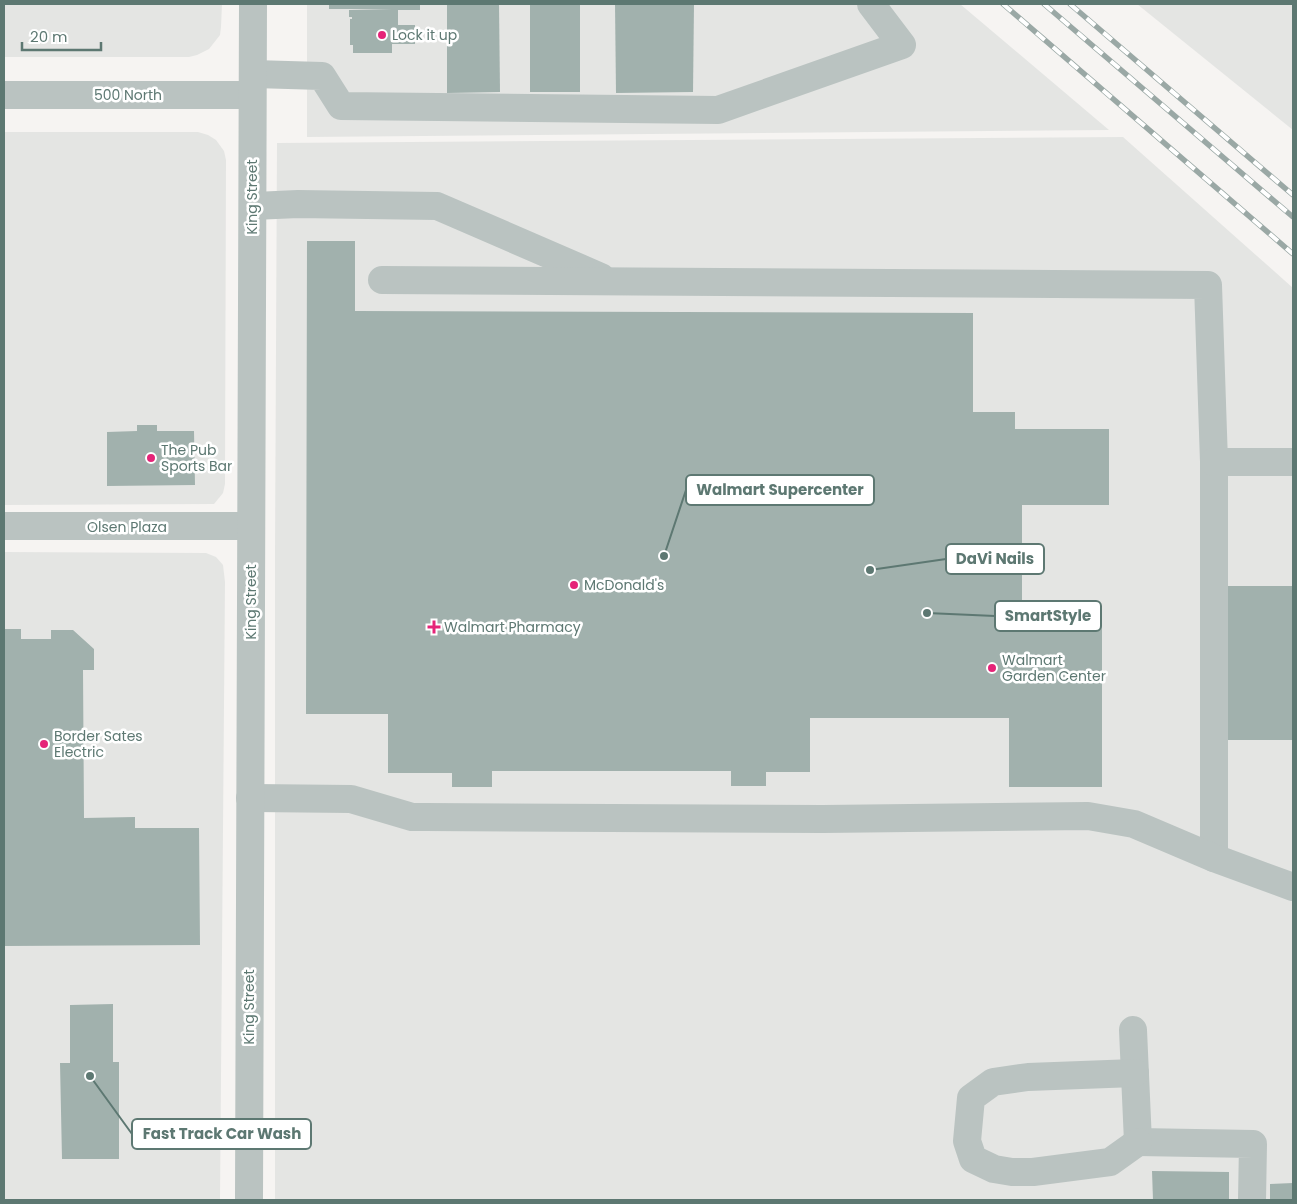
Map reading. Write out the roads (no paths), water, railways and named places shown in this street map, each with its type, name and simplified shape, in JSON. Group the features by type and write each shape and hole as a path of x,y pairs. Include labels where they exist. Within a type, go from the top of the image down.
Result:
{"street":[{"name":"King Street","path":"249,1200 252,4"},
{"name":"500 North","path":"4,96 252,85 322,76 341,106 718,110 902,46 871,4"},
{"path":"252,206 298,204 437,206 612,282"},
{"path":"382,280 1208,285 1214,462 1214,858"},
{"path":"1214,462 1293,462"},
{"name":"Olsen Plaza","path":"4,526 250,526"},
{"path":"250,798 351,799 412,817 823,819 1088,816 1134,824 1214,858 1293,887"},
{"path":"1132,1030 1138,1142"},
{"path":"1135,1073 1028,1077 993,1082 971,1098 967,1141 973,1158 994,1168 1012,1172 1033,1172 1110,1162 1138,1142 1252,1144 1252,1200"}],"railway":[{"path":"1003,4 1293,254"},
{"path":"1044,4 1293,217"},
{"path":"1070,4 1293,195"}],"place":[{"name":"Lock it up","path":"382,35"},
{"name":"The Pub Sports Bar","path":"151,458"},
{"name":"Walmart Supercenter","path":"664,556"},
{"name":"DaVi Nails","path":"870,570"},
{"name":"McDonald's","path":"574,585"},
{"name":"SmartStyle","path":"927,613"},
{"name":"Walmart Pharmacy","path":"434,627"},
{"name":"Walmart Garden Center","path":"992,668"},
{"name":"Border Sates Electric","path":"44,744"},
{"name":"Fast Track Car Wash","path":"90,1076"}]}
